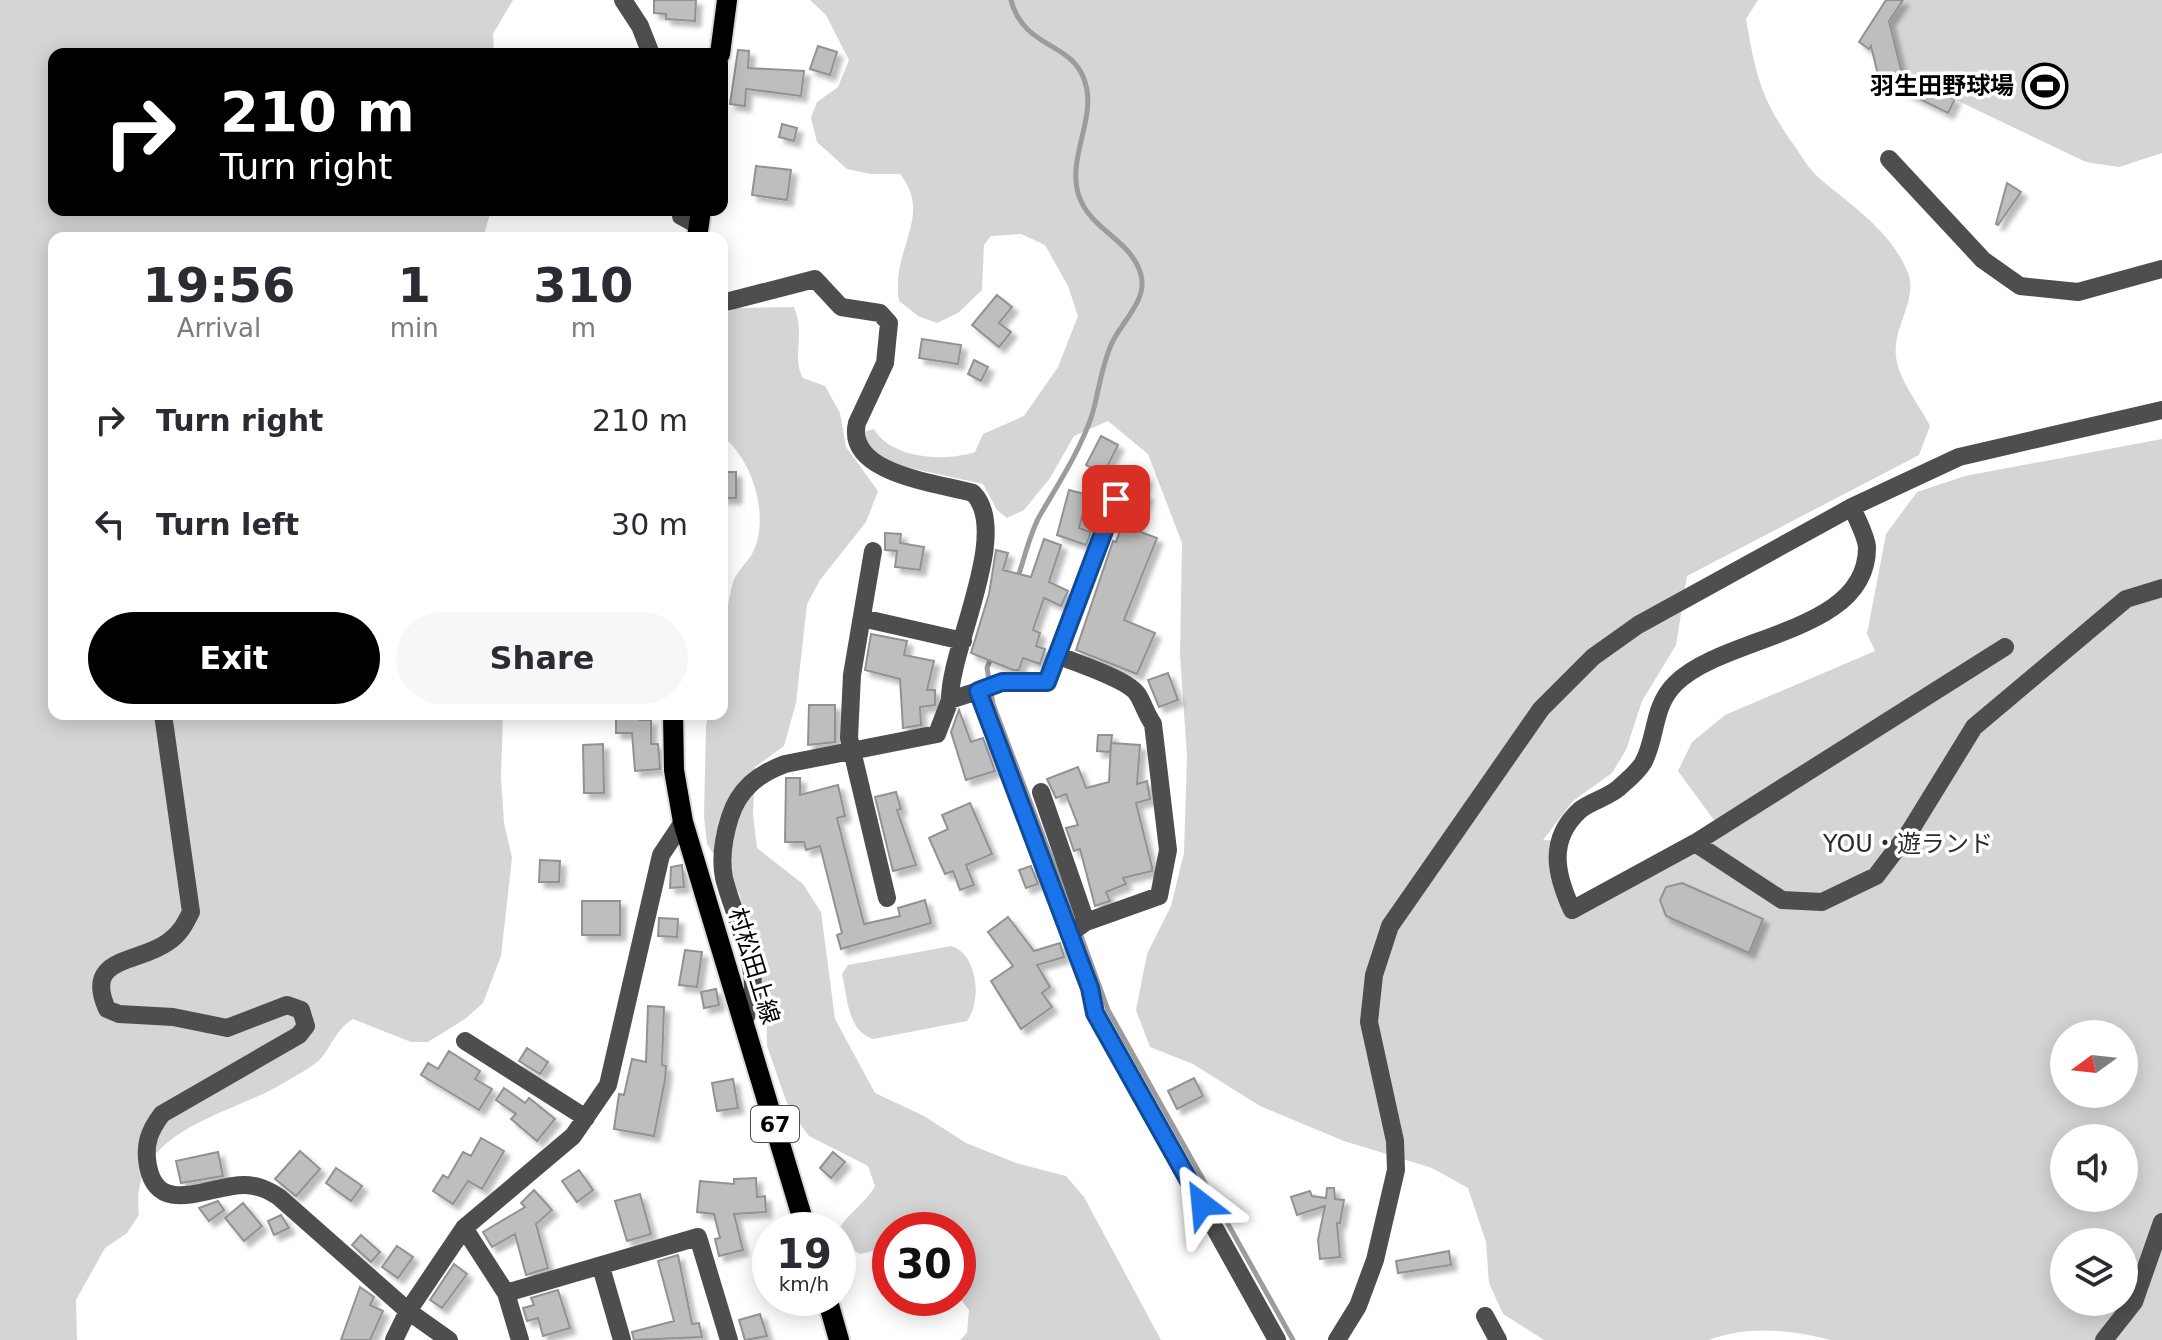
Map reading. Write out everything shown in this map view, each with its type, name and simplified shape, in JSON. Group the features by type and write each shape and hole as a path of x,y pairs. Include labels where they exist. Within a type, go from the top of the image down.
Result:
{"main road":[{"path":"721,48 727,0"},
{"name":"村松田上線","path":"673,720 674,770 683,822 801,1212"},
{"path":"832,1316 839,1340"}],"street":[{"path":"623,0 640,26 649,48"},
{"path":"1889,159 1983,260 2020,286 2078,292 2162,269"},
{"path":"681,216 699,225"},
{"path":"728,301 815,279 841,307 880,313 889,323 885,363 855,434 867,458 879,467 973,493 983,503 986,516 981,564 963,641 950,679 950,700 937,734 785,764 762,773 736,799 723,836 724,875 755,985 753,1007 744,1019"},
{"path":"1337,1340 1358,1306 1375,1260 1396,1170 1395,1141 1369,1022 1374,975 1390,926 1541,709 1593,657 1638,625 1852,507 1959,457 2162,410"},
{"path":"950,700 1002,682 1047,682 1116,499"},
{"path":"1852,507 1867,545 1858,585 1836,608 1706,661 1674,685 1655,715 1643,762 1619,789 1580,810 1559,841 1557,878 1572,910 1695,843 2005,647"},
{"path":"873,551 852,675 850,751 887,898"},
{"path":"1695,843 1782,900 1822,902 1876,876 1910,831 1974,727 2126,599 2162,588"},
{"path":"862,618 963,641"},
{"path":"1057,655 1126,683 1138,694 1142,709 1153,724 1168,850 1159,896 1086,922 1069,934"},
{"path":"978,691 1090,988 1095,1013 1277,1340"},
{"path":"164,720 191,912 180,932 167,944 110,967 101,978 100,994 107,1009 119,1014 173,1017 227,1028 287,1005 301,1010 306,1026 299,1035 162,1114 148,1132 150,1176 163,1193 179,1198 242,1185 263,1187 279,1197 408,1311 449,1340"},
{"path":"1041,792 1086,922"},
{"path":"394,1340 408,1311 464,1228 573,1136 608,1085 621,1041 661,855 683,822"},
{"path":"465,1041 586,1118"},
{"path":"2104,1340 2134,1302 2162,1222"},
{"path":"464,1228 506,1293 520,1340"},
{"path":"506,1293 698,1237 729,1340"},
{"path":"601,1267 622,1340"},
{"path":"1485,1316 1498,1340"}],"green space":[{"path":"0,0 513,0 493,34 494,48 48,48 48,216 489,216 485,232 48,232 48,720 503,720 501,777 504,823 512,858 501,956 483,1003 465,1019 428,1042 411,1042 353,1019 311,1066 264,1093 188,1128 166,1144 150,1162 140,1186 139,1215 127,1233 105,1248 76,1300 77,1340 0,1340"},
{"name":"YOU・遊ランド","path":"810,0 1758,0 1746,19 1757,72 1775,116 1812,170 1869,219 1891,244 1908,273 1910,291 1897,336 1896,355 1902,377 1930,426 1919,455 1687,576 1676,645 1642,701 1626,750 1612,773 1573,801 1543,840 1559,841 1572,909 1719,827 1678,771 1692,742 1725,715 1875,651 1867,634 1886,534 1917,492 1965,476 2162,439 2162,1340 1831,1340 1801,1334 1754,1331 1709,1340 1544,1340 1503,1314 1489,1283 1486,1242 1468,1188 1432,1168 1344,1141 1260,1106 1193,1064 1150,1047 1136,1010 1147,954 1171,906 1184,853 1187,756 1180,655 1182,543 1148,454 1108,421 1074,436 1050,478 1024,510 1007,518 997,510 983,484 882,462 865,443 866,431 874,429 893,447 920,456 949,457 975,452 983,434 1024,416 1058,367 1078,316 1068,286 1045,245 1021,234 991,236 984,245 982,290 958,313 937,323 918,316 899,301 900,266 912,219 913,204 909,189 900,174 871,174 847,169 817,142 811,118 817,102 838,87 849,60 826,15"},
{"name":"羽生田野球場","path":"1903,0 2162,0 2162,153 2119,167 2086,162 1902,74 1889,21"},
{"path":"794,307 799,327 798,362 803,378 825,386 840,413 846,447 878,491 866,522 820,580 807,604 796,703 784,746 755,767 753,814 757,848 803,884 821,912 835,1019 875,1093 924,1116 966,1143 1016,1163 1066,1176 1084,1197 1161,1340 960,1340 967,1333 968,1316 976,1316 976,1212 872,1212 872,1251 856,1252 856,1212 853,1212 875,1186 868,1166 809,1136 789,1109 767,1046 766,998 739,893 707,844 704,817 707,720 728,720 729,601 733,581 752,554 760,524 756,490 750,474 728,441 728,312 736,308"},
{"path":"951,946 967,958 975,979 975,1002 967,1021 873,1039 858,1029 850,1012 842,974 848,965"}],"building":[{"path":"654,0 696,0 695,21 666,19 666,14 654,13"},
{"path":"1886,0 1903,0 1889,21 1902,74 1955,99 1948,113 1879,79 1871,46 1869,49 1859,42"},
{"path":"818,46 837,52 830,75 810,69"},
{"path":"738,50 749,51 748,68 804,71 801,96 746,89 745,106 730,104"},
{"path":"782,124 797,128 794,141 779,137"},
{"path":"756,166 791,170 787,200 752,195"},
{"path":"2007,183 2021,192 1998,225 1996,224"},
{"path":"997,295 1012,307 999,323 1011,332 999,347 972,325"},
{"path":"922,339 961,345 958,364 919,358"},
{"path":"974,360 988,367 981,381 968,374"},
{"path":"1101,436 1118,445 1107,467 1146,478 1142,493 1147,495 1135,530 1157,538 1124,620 1155,633 1137,674 1076,650 1113,541 1116,542 1134,490 1137,491 1086,465"},
{"path":"728,472 736,472 736,498 728,498"},
{"path":"1069,490 1088,495 1079,528 1091,532 1086,545 1057,535"},
{"path":"885,533 901,534 900,543 924,547 920,570 895,567 897,551 885,550"},
{"path":"1044,539 1061,545 1049,582 1068,591 1061,606 1044,598 1033,630 1040,633 1036,646 1045,649 1040,664 1023,658 1019,670 1013,670 971,653 989,594 996,550 1008,553 1003,570 1031,577"},
{"path":"871,634 907,641 904,655 934,661 927,690 935,690 935,705 920,707 921,725 903,728 900,679 865,670"},
{"path":"1168,673 1178,700 1159,707 1148,680"},
{"path":"809,705 835,705 835,742 808,745"},
{"path":"959,710 971,742 983,738 995,771 966,780 951,732"},
{"path":"616,720 651,720 651,744 658,744 660,769 635,771 632,733 616,733"},
{"path":"1098,735 1112,735 1110,752 1097,751"},
{"path":"1111,743 1140,745 1137,784 1147,781 1150,799 1136,803 1152,871 1123,878 1126,884 1106,892 1110,901 1095,906 1080,849 1074,851 1066,828 1078,825 1066,794 1056,798 1047,779 1078,767 1086,788 1109,782"},
{"path":"603,744 604,793 584,793 583,745"},
{"path":"786,778 800,778 800,795 838,785 845,816 837,818 864,924 900,916 898,908 925,900 931,923 841,949 837,935 842,933 820,846 806,850 804,842 785,842"},
{"path":"896,792 901,809 897,810 916,865 893,871 875,797"},
{"path":"970,803 992,854 966,865 974,885 960,890 953,871 945,874 929,838 948,829 942,815"},
{"path":"540,860 560,861 559,882 539,882"},
{"path":"682,865 684,887 670,888 671,867"},
{"path":"1031,866 1038,884 1026,888 1019,870"},
{"path":"1682,883 1763,919 1749,953 1666,916 1660,900 1666,887"},
{"path":"582,901 620,901 620,935 582,935"},
{"path":"1008,917 1034,951 1060,943 1064,957 1037,965 1050,987 1042,993 1052,1007 1021,1029 991,981 1013,966 988,932"},
{"path":"659,918 678,919 677,937 658,936"},
{"path":"685,950 702,952 697,987 679,985"},
{"path":"716,989 719,1005 704,1008 701,992"},
{"path":"648,1006 664,1007 662,1065 666,1066 665,1080 654,1136 614,1129 619,1094 624,1095 632,1059 646,1062"},
{"path":"527,1048 548,1062 540,1074 519,1061"},
{"path":"449,1051 480,1071 475,1079 492,1089 479,1110 421,1075 428,1063 438,1069"},
{"path":"1194,1078 1203,1096 1177,1109 1168,1091"},
{"path":"733,1079 738,1108 717,1111 712,1083"},
{"path":"504,1088 525,1103 529,1098 555,1119 537,1141 511,1119 516,1114 496,1100"},
{"path":"481,1138 504,1151 482,1189 468,1181 453,1204 433,1191 443,1175 448,1178 463,1152 471,1156"},
{"path":"300,1151 320,1169 296,1196 275,1179"},
{"path":"218,1152 223,1176 181,1183 176,1161"},
{"path":"833,1152 845,1162 831,1178 820,1168"},
{"path":"336,1168 362,1186 351,1201 326,1183"},
{"path":"579,1170 593,1190 577,1202 562,1181"},
{"path":"756,1178 757,1197 765,1196 766,1212 734,1214 743,1250 719,1256 715,1239 720,1238 714,1214 697,1212 700,1181 734,1184 734,1179"},
{"path":"1327,1188 1334,1188 1335,1199 1344,1200 1340,1223 1337,1223 1340,1257 1320,1259 1318,1240 1325,1206 1297,1215 1291,1197 1310,1191 1312,1196 1326,1198"},
{"path":"534,1190 552,1210 536,1224 548,1268 526,1275 515,1234 492,1247 483,1232 525,1207 521,1203"},
{"path":"640,1194 651,1234 627,1241 615,1201"},
{"path":"218,1201 224,1210 209,1221 199,1208"},
{"path":"243,1203 262,1226 244,1241 225,1218"},
{"path":"281,1215 289,1228 274,1235 268,1221"},
{"path":"361,1235 380,1252 371,1262 352,1245"},
{"path":"397,1246 413,1257 398,1278 382,1267"},
{"path":"1449,1251 1451,1265 1398,1273 1396,1261"},
{"path":"678,1255 692,1324 699,1323 702,1337 634,1340 632,1332 674,1321 658,1261"},
{"path":"454,1264 467,1274 442,1308 430,1300"},
{"path":"360,1287 374,1297 370,1305 383,1311 370,1340 341,1340"},
{"path":"558,1290 570,1328 543,1336 538,1318 527,1321 523,1308 534,1305 531,1298"},
{"path":"761,1316 767,1336 745,1340 739,1320"}],"waterway":[{"path":"1011,0 1026,28 1070,59 1085,82 1087,110 1076,168 1079,196 1092,218 1129,253 1141,275 1142,285 1137,303 1108,354 1087,428 1035,524 1017,580"},
{"path":"991,658 987,668 993,704 1076,923"},
{"path":"1080,933 1108,1010 1293,1340"}],"place":[{"name":"羽生田野球場","path":"2045,86"}],"route":[{"path":"1116,499 1047,682 1002,682 978,691 1090,988 1095,1013 1202,1204"}]}
